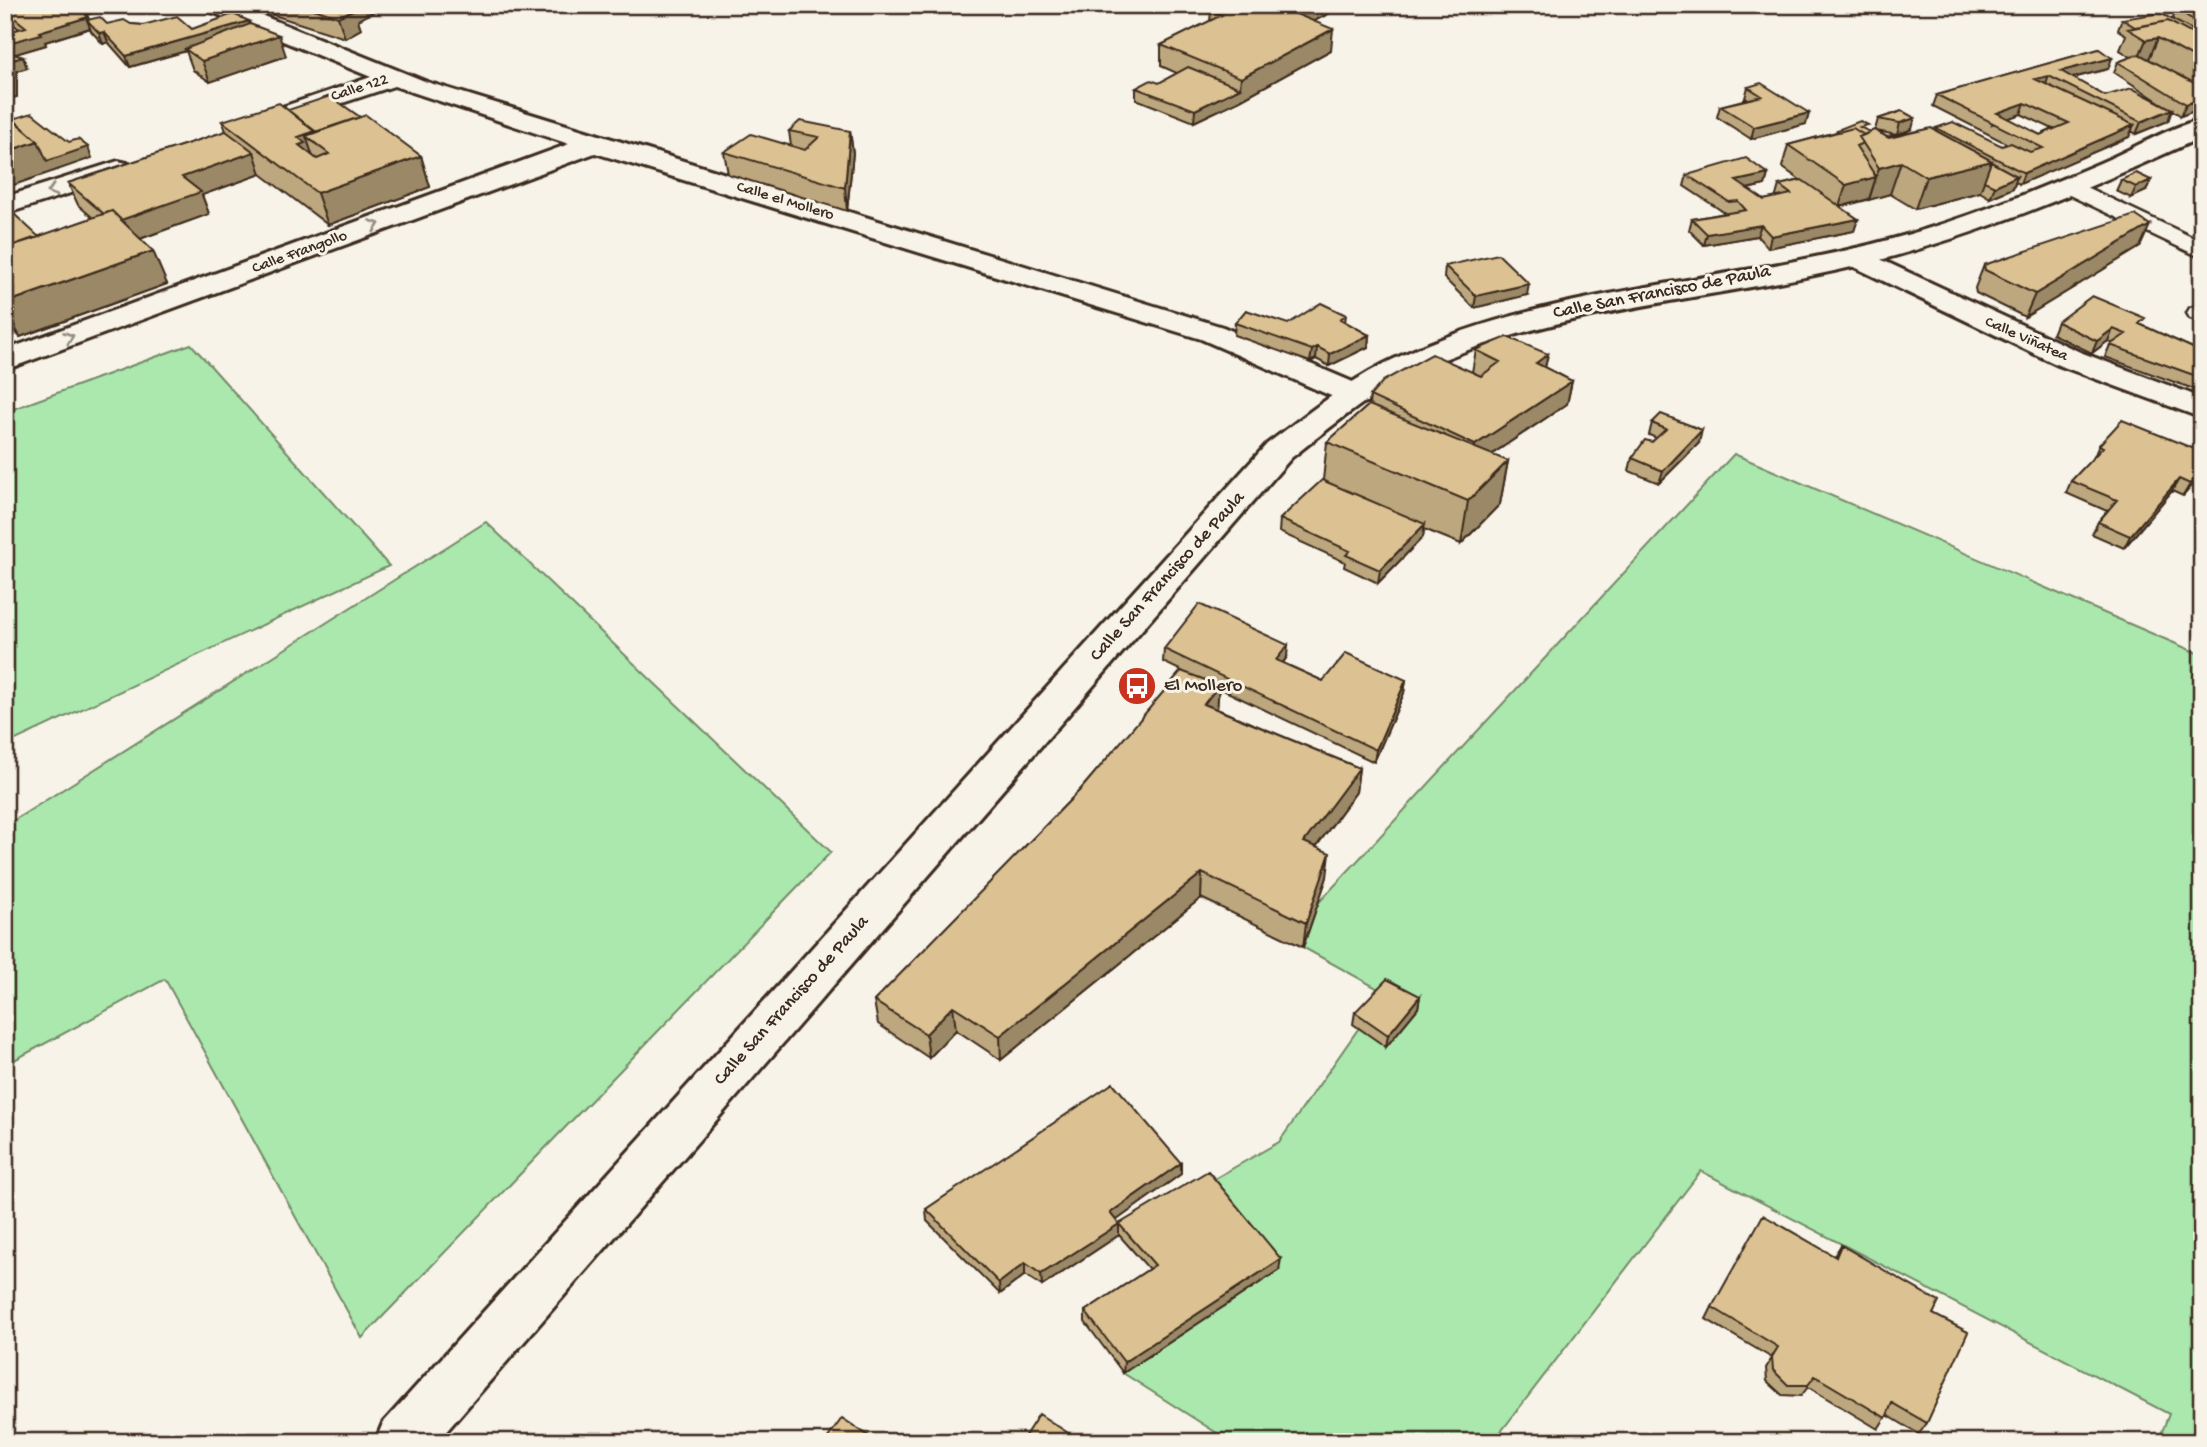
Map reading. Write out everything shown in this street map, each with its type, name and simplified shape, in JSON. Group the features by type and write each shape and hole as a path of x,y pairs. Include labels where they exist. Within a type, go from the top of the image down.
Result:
{"street":[{"name":"Calle el Mollero","path":"215,5 396,77 594,144 1212,333 1356,395"},
{"name":"Calle 122","path":"265,120 396,77"},
{"name":"Calle San Francisco de Paula","path":"402,1442 1279,451 1356,395 1405,365 1472,338 1561,310 1856,257 1959,229 2071,187 2202,128"},
{"name":"Calle Frangollo","path":"5,361 594,144"},
{"path":"5,206 135,163"},
{"name":"Calle Viñatea","path":"1856,257 2004,332 2089,368 2202,409"}],"lane":[{"path":"2071,187 2202,251"}],"green space":[{"path":"191,344 389,566 5,745 5,412"},
{"path":"1734,454 2202,655 2202,1442 2158,1442 2169,1414 1701,1171 1493,1442 1231,1442 1123,1373 1279,1270 1207,1183 1279,1142 1384,992 1286,938"},
{"path":"486,522 831,852 362,1338 165,979 5,1065 5,826"}],"building":[{"path":"25,5 78,5 88,17 5,44 5,33 26,27 6,11"},
{"path":"302,5 344,5 355,9 338,17"},
{"path":"1223,5 1237,8 1243,5 1306,5 1291,12 1333,29 1241,78 1161,45 1222,15 1211,11"},
{"path":"2191,8 2202,15 2202,26 2177,9"},
{"path":"2160,13 2202,35 2202,39 2168,21 2135,27 2122,19"},
{"path":"233,14 249,21 126,56 104,32 99,33 87,20 100,17 107,24 124,20 143,25 177,16 192,29"},
{"path":"2168,21 2202,39 2202,62 2158,38 2146,40 2128,29"},
{"path":"250,24 279,35 202,61 185,49"},
{"path":"2099,49 2112,58 2061,71 2105,96 2132,88 2172,109 2141,122 2049,76 2035,79 2134,125 2024,173 1936,128 1953,122 2002,146 2011,143 2030,152 2043,148 1937,95","holes":["2025,103 2069,123 2040,135 1997,113"]},
{"path":"5,51 23,57 12,60 12,86 5,87"},
{"path":"2139,54 2202,87 2202,99 2186,104 2118,62"},
{"path":"1188,67 1240,88 1195,110 1136,88 1151,80 1159,83"},
{"path":"1761,83 1809,113 1754,127 1720,106 1762,96 1748,87"},
{"path":"330,96 360,117 315,132 288,110"},
{"path":"279,103 315,131 298,137 305,143 299,145 317,159 329,154 306,136 366,115 421,156 317,193 222,121"},
{"path":"1902,111 1915,118 1900,123 1878,119"},
{"path":"5,113 38,141 5,152"},
{"path":"32,113 69,142 78,139 88,147 47,161 38,141 13,119"},
{"path":"800,121 850,131 845,188 724,152 751,134 805,150 819,137 789,131"},
{"path":"1860,121 1868,125 1860,127 1870,132 1864,135 1853,128 1839,132 1837,130"},
{"path":"1853,128 1864,135 1859,137 1863,143 1856,146 1876,177 1846,185 1788,145"},
{"path":"1931,128 1992,161 1926,177 1901,162 1879,168 1859,137 1874,130 1889,138"},
{"path":"226,131 254,152 182,177 201,192 121,220 112,211 104,214 68,183"},
{"path":"1746,158 1768,174 1736,181 1764,200 1791,194 1779,185 1802,180 1858,219 1771,236 1761,225 1707,234 1692,219 1746,210 1738,201 1729,202 1687,175"},
{"path":"1991,162 2017,176 1995,186 1984,181"},
{"path":"2136,173 2151,180 2136,187 2121,180"},
{"path":"112,211 153,251 5,303 5,248"},
{"path":"14,214 39,237 5,248 5,217"},
{"path":"2135,215 2150,225 2035,294 1985,270 1984,265"},
{"path":"1498,254 1529,284 1476,296 1445,266"},
{"path":"2092,296 2145,318 2139,324 2195,349 2202,343 2202,378 2110,345 2126,334 2113,329 2097,341 2057,322"},
{"path":"1321,303 1346,315 1340,319 1369,335 1330,354 1317,347 1312,350 1235,323 1246,310 1288,324"},
{"path":"1507,337 1548,354 1536,363 1572,381 1475,445 1370,396 1383,381 1432,354 1481,376 1500,362 1476,350"},
{"path":"1369,405 1508,461 1468,501 1327,442"},
{"path":"1661,414 1702,430 1663,471 1632,458 1645,440 1652,442 1666,429 1652,423"},
{"path":"2122,420 2202,452 2202,470 2190,484 2179,479 2130,536 2098,522 2117,500 2071,481 2103,447 2099,445"},
{"path":"1322,480 1425,524 1380,570 1346,555 1350,551 1280,519"},
{"path":"1199,604 1288,645 1276,660 1323,681 1346,653 1406,680 1376,750 1164,649"},
{"path":"1181,671 1219,685 1204,704 1359,768 1304,842 1330,853 1306,923 1202,873 1000,1036 953,1006 926,1034 874,1001 1081,789"},
{"path":"1387,979 1420,996 1388,1035 1355,1012"},
{"path":"1113,1083 1181,1163 1110,1213 1119,1224 1041,1274 1025,1263 999,1283 926,1209"},
{"path":"1208,1171 1281,1259 1124,1362 1085,1311 1155,1265 1119,1224"},
{"path":"1763,1215 1836,1257 1841,1245 1939,1302 1933,1314 1968,1332 1927,1423 1892,1403 1886,1418 1815,1376 1808,1385 1788,1385 1773,1370 1772,1357 1778,1347 1712,1307"},
{"path":"1039,1414 1082,1442 1021,1442"},
{"path":"842,1418 878,1442 825,1442"}],"place":[{"name":"El Mollero","path":"1137,686"}]}
